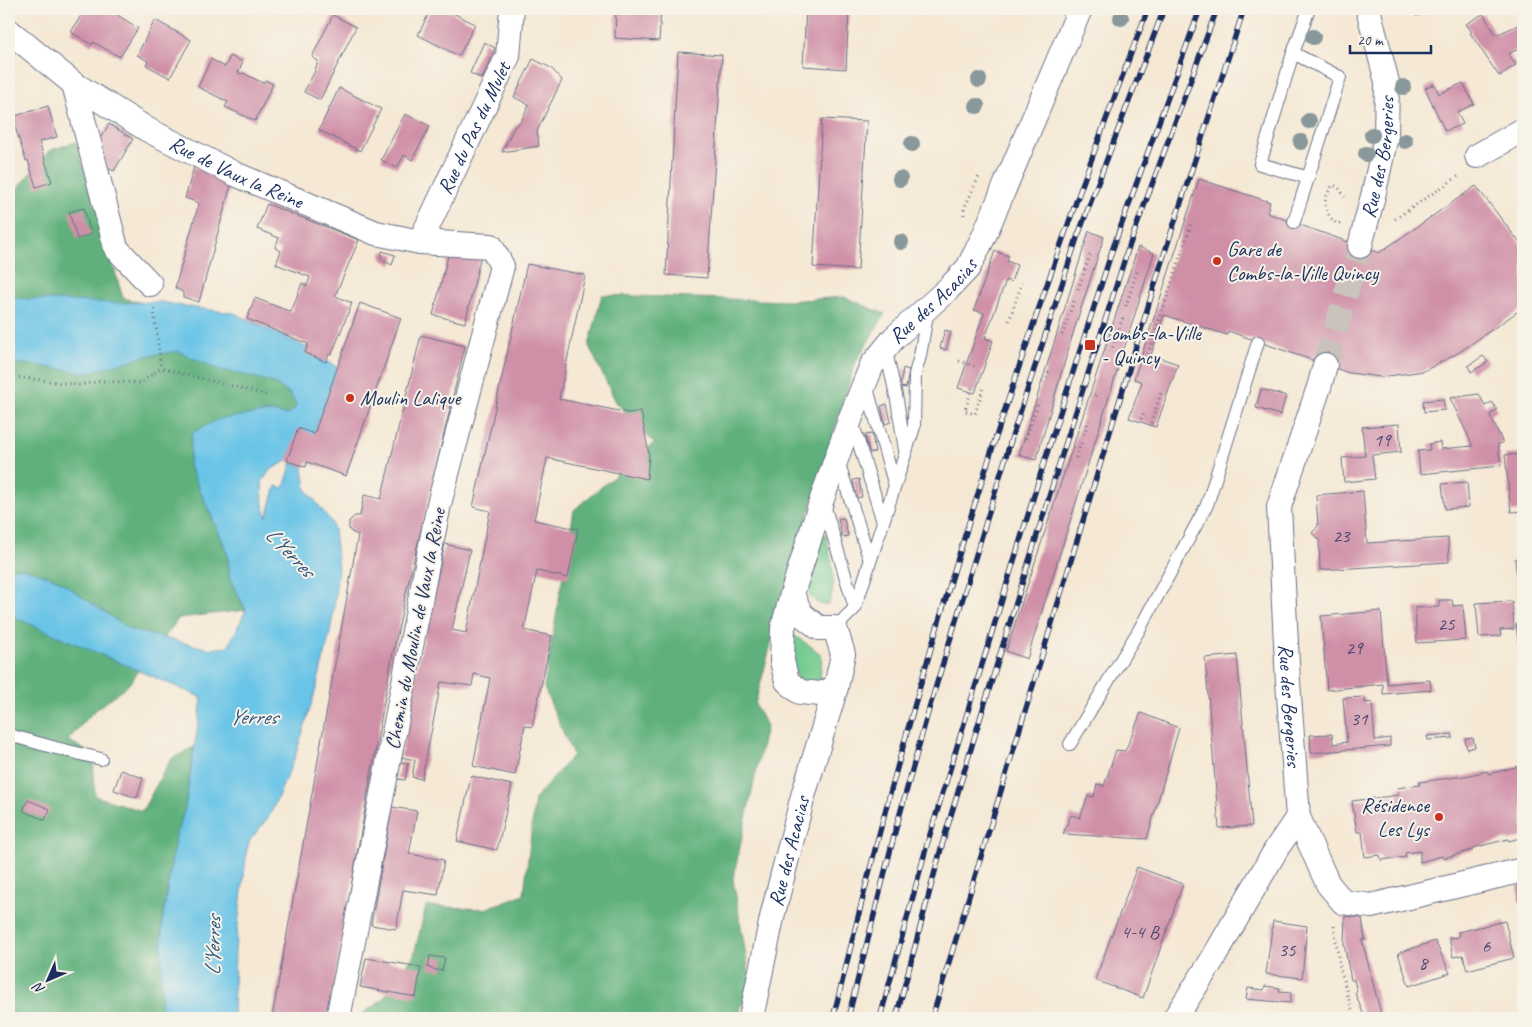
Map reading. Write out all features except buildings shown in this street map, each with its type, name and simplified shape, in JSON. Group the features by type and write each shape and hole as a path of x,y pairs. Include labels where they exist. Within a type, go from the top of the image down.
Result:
{"street":[{"name":"Rue du Pas du Mulet","path":"420,242 508,56 512,9"},
{"name":"Rue des Acacias","path":"836,687 821,694 800,692 787,681 782,661 783,628 822,499 851,417 872,365 885,347 968,268 984,236 1080,9"},
{"name":"Rue des Bergeries","path":"1362,236 1386,136 1387,82 1368,9"},
{"name":"Rue de Vaux la Reine","path":"9,31 74,84 148,130 235,174 376,233 420,242 491,246"},
{"path":"74,84 116,248 150,284"},
{"path":"1476,156 1523,130"},
{"name":"Chemin du Moulin de Vaux la Reine","path":"338,1018 438,504 502,266 491,246"},
{"name":"Rue des Bergeries","path":"1325,365 1279,507 1288,682 1298,817 1328,884 1343,902"},
{"path":"792,594 801,614 819,628 835,628"},
{"name":"Rue des Acacias","path":"750,1018 773,913 803,796 836,687 843,654 835,628"},
{"path":"1175,1018 1211,962 1277,848 1298,817"},
{"path":"1343,902 1371,906 1523,870"}],"lane":[{"path":"1309,9 1293,53 1260,164 1309,178"},
{"path":"1293,53 1340,77 1294,222"},
{"path":"835,628 855,608 914,427 915,374 928,307"},
{"path":"1070,744 1139,630 1207,504 1258,342"},
{"path":"885,347 906,452"},
{"path":"865,381 895,486"},
{"path":"851,417 884,522"},
{"path":"837,457 870,561"},
{"path":"822,499 855,608"},
{"path":"9,734 101,759"}],"path":[{"path":"1347,203 1344,194 1338,187 1333,185 1326,194 1325,205 1329,217 1337,224 1345,222 1362,236 1376,230 1449,184 1463,173 1476,156"},
{"path":"1148,354 1191,224 1194,225"},
{"path":"1078,289 1090,255"},
{"path":"1126,306 1137,271"},
{"path":"1009,321 1022,283"},
{"path":"150,284 161,368"},
{"path":"1062,336 1074,301"},
{"path":"1111,352 1123,318"},
{"path":"959,361 974,366"},
{"path":"9,376 79,384 102,381 140,383 161,368 267,395"},
{"path":"1047,378 1049,371"},
{"path":"972,388 965,410 975,414 983,389"},
{"path":"1151,423 1161,393"},
{"path":"1026,439 1039,401"},
{"path":"1141,419 1144,412"},
{"path":"1076,458 1089,420"},
{"path":"1343,902 1334,925 1340,968 1354,1018"}],"green space":[{"path":"76,142 123,298 212,321 254,377 274,383 290,394 297,406 288,415 270,412 189,466 221,537 228,555 230,579 246,610 179,618 129,684 92,713 68,740 93,755 95,796 142,811 171,759 194,747 185,808 175,840 162,923 161,1018 9,1018 9,197 51,150"},
{"path":"602,295 788,301 844,297 885,314 855,363 784,595 755,704 766,726 733,879 750,979 738,1018 357,1018 383,999 414,955 426,906 485,909 524,894 535,799 573,755 544,688 574,510 654,443 616,402 589,346"},
{"path":"824,533 826,535 832,569 833,587 829,603 824,605 814,601 809,594 807,585 811,563"},
{"path":"793,634 816,650 822,657 820,678 816,683 799,680 792,667"}],"water":[{"name":"Yerres","path":"9,298 114,303 162,302 234,313 307,348 305,353 327,361 338,368 314,434 287,461 270,470 262,482 263,505 267,517 276,486 284,488 292,462 303,467 306,489 332,523 338,568 330,633 316,689 295,757 270,815 250,840 247,849 235,950 233,1018 161,1018 162,923 175,840 185,808 202,699 9,615 9,568 22,568 57,579 130,630 210,649 228,647 246,610 230,579 228,555 221,537 189,466 192,433 219,419 270,412 288,415 297,406 290,394 274,383 217,369 178,351 145,356 87,373 27,364 9,364"}],"tunnel":[{"path":"1325,365 1360,246"}],"railway":[{"path":"833,1018 909,723 971,517 1037,313 1148,9"},
{"path":"848,1018 895,832 929,709 1011,440 1077,238 1164,9"},
{"path":"880,1018 928,841 1047,453 1113,248 1200,9"},
{"path":"896,1018 942,845 1061,458 1127,252 1217,9"},
{"path":"932,1018 1161,264 1244,9"}],"place":[{"name":"Gare de Combs-la-Ville Quincy","path":"1217,261"},
{"name":"Combs-la-Ville - Quincy","path":"1090,345"},
{"name":"Moulin Lalique","path":"350,398"},
{"name":"Résidence Les Lys","path":"1439,817"}],"water label":[{"name":"L'Yerres","path":"290,552"},
{"name":"L'Yerres","path":"213,946"}]}
